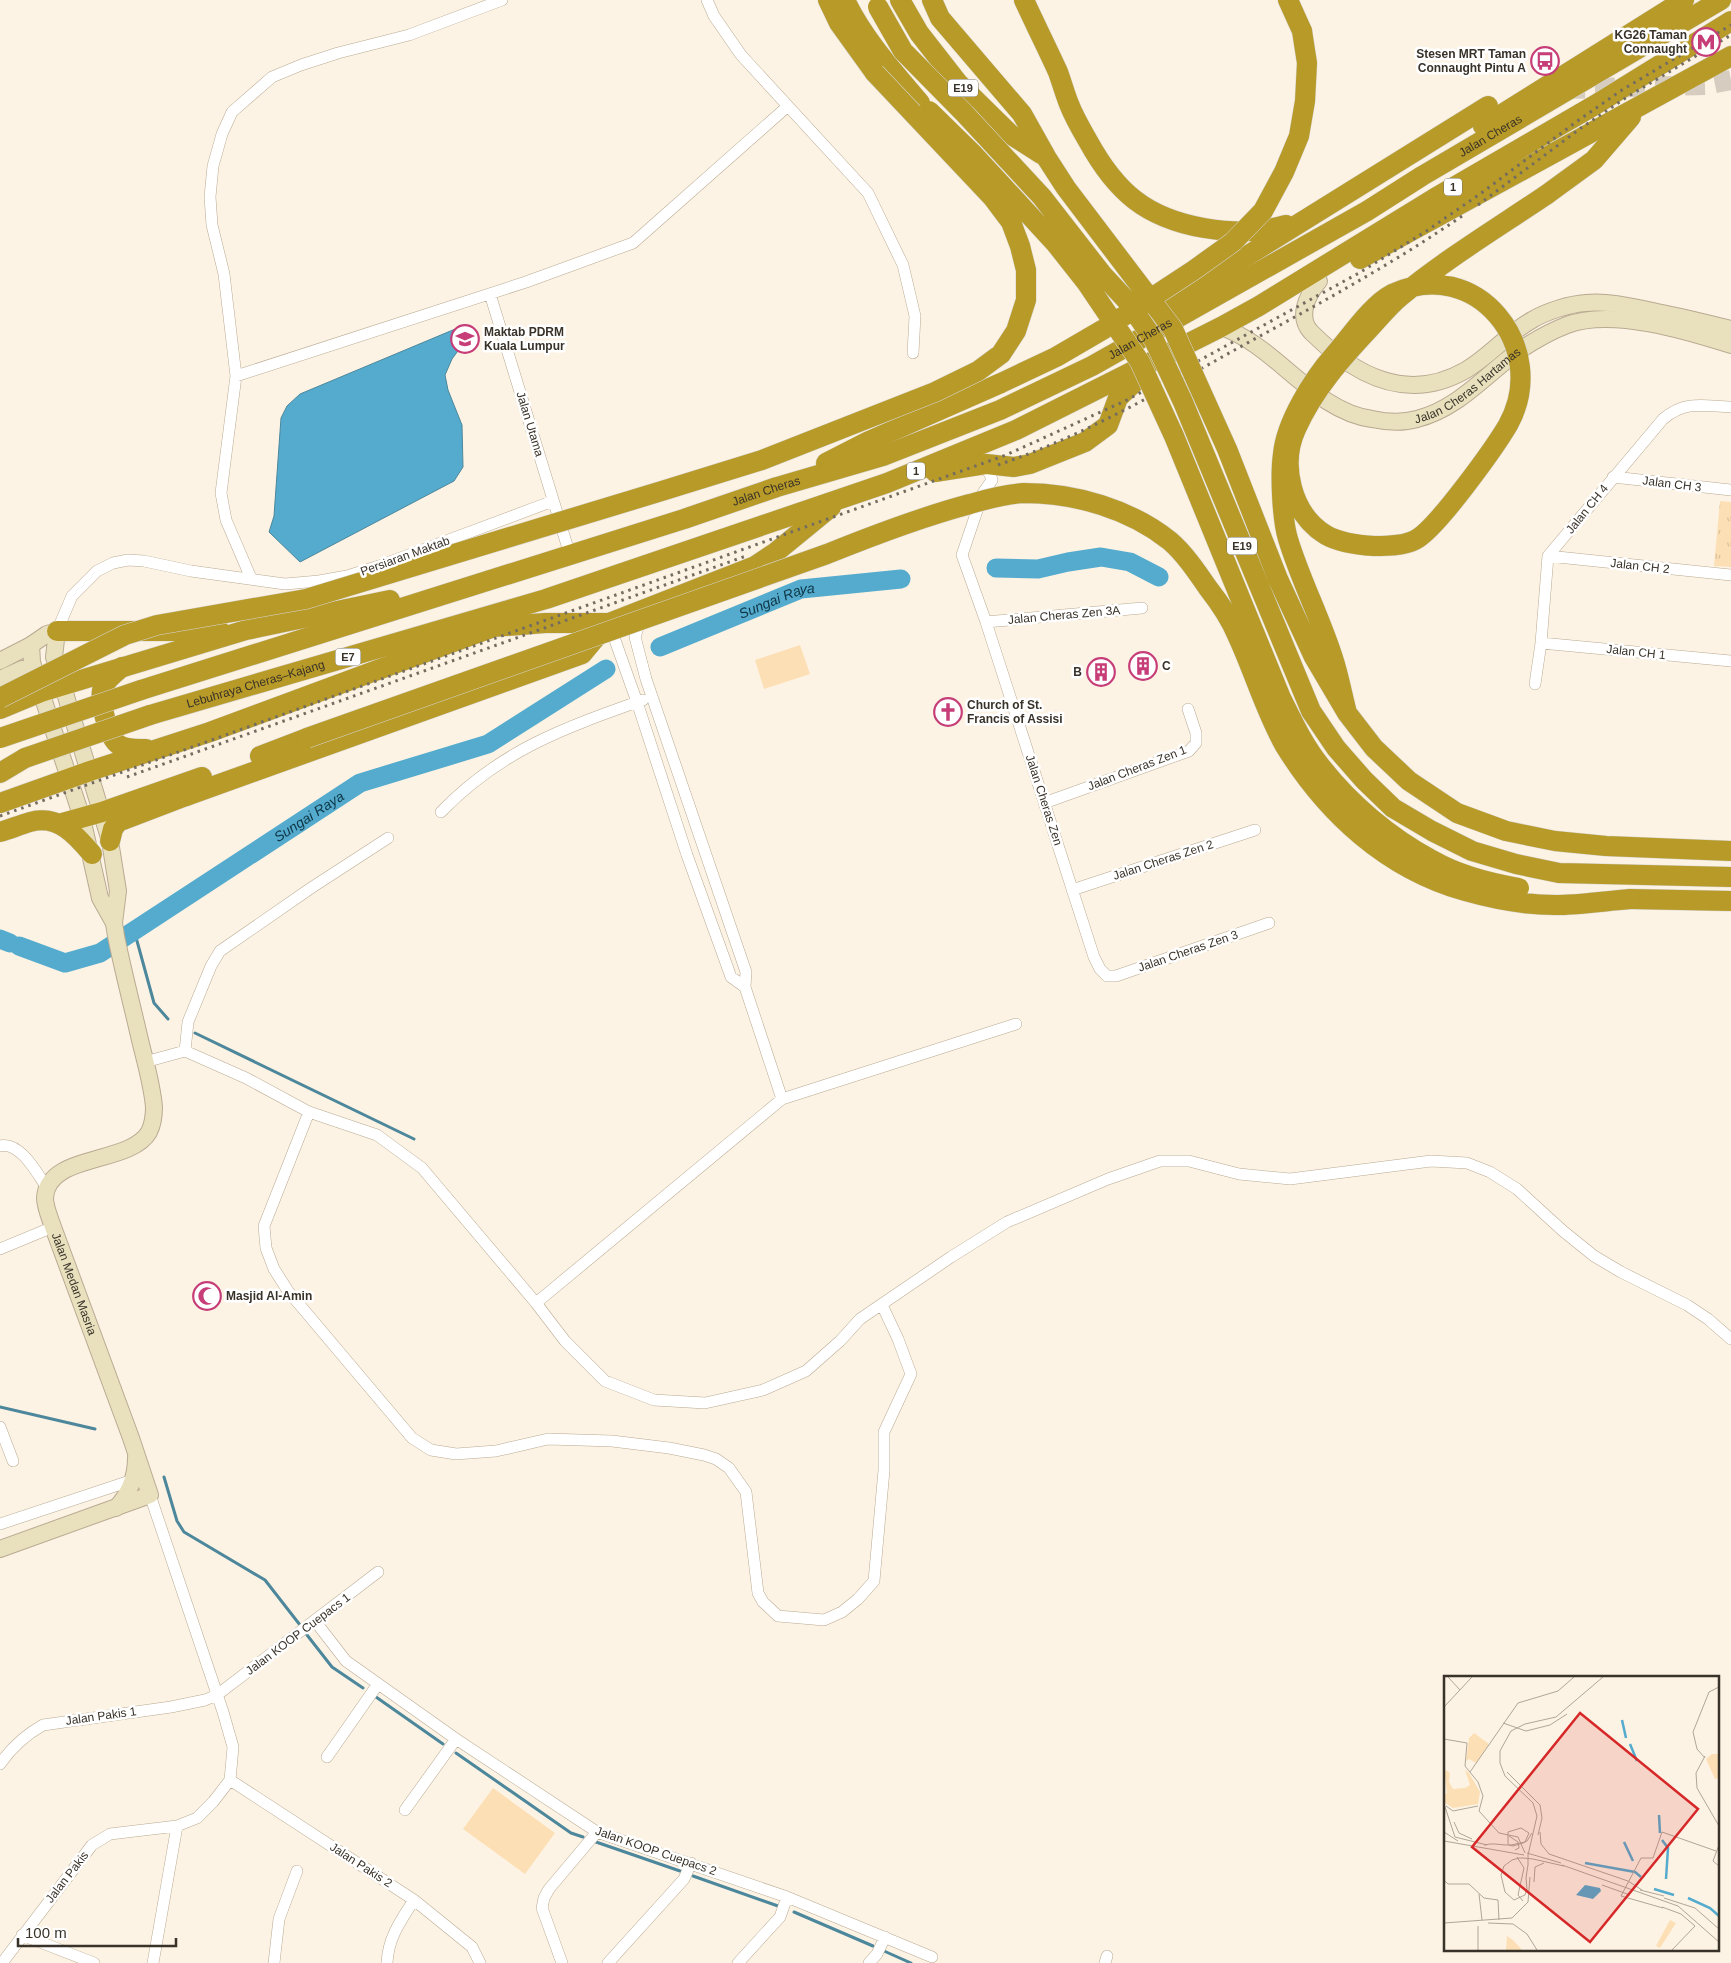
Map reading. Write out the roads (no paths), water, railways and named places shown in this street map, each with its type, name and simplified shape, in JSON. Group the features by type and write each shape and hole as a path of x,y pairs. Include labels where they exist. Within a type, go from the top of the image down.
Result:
{"highway":[{"path":"0,698 125,635 157,625 306,599 400,572 762,460 935,392 978,371 1001,354 1016,331 1026,300 1026,270 1011,222 993,198 875,73 839,23 828,0"},
{"path":"845,0 852,15 886,62 920,103 974,155 1056,244 1086,282 1140,362 1174,436 1280,698 1295,727 1319,764 1351,799 1382,826 1432,861 1464,875 1510,887 1550,894 1630,899 1731,901"},
{"name":"E19","path":"874,0 903,51 1042,197 1102,274 1128,302 1154,340 1183,402 1311,711 1336,748 1364,780 1394,808 1432,831 1472,851 1516,864 1559,873 1731,877"},
{"name":"E19","path":"900,0 919,33 958,83 1010,134 1046,157 1072,195 1173,329 1227,449 1278,579 1314,657 1347,713 1374,748 1409,781 1457,813 1506,831 1555,841 1606,846 1731,851"},
{"path":"932,0 940,18 1022,114 1046,157"},
{"path":"1024,0 1058,74 1069,105 1101,164 1121,190 1144,208 1171,221 1194,226 1238,232 1265,230 1305,220"},
{"path":"777,487 867,442 1056,357 1194,270 1233,242 1263,211 1284,172 1299,136 1305,101 1307,63 1302,31 1288,0"},
{"path":"1422,176 1446,151 1506,111 1684,0"},
{"name":"Jalan Cheras","path":"511,574 684,519 777,487 888,454 1000,410 1092,366 1367,211 1422,176 1721,0"},
{"name":"Jalan Cheras","path":"546,600 887,483 1016,430 1259,306 1731,21"},
{"path":"1259,306 1293,296 1727,57"},
{"path":"1092,366 1192,290 1488,106"},
{"path":"1347,713 1333,657 1287,536 1282,453 1303,397 1327,363 1377,306 1388,296 1411,286 1418,286 1432,284 1472,293 1483,300 1505,325 1519,362 1521,387 1517,402 1508,423 1491,449 1434,524 1416,540 1398,545 1353,545 1327,536 1308,520 1291,488 1288,456 1295,430 1326,378 1398,298 1412,288 1419,283 1440,267 1546,196 1594,160 1641,106"},
{"path":"887,483 975,465 995,464 1014,467 1030,464 1085,442 1108,425 1118,398 1162,357"},
{"path":"59,824 102,812 258,757 941,512 996,497 1023,493 1096,502 1135,519 1170,542 1218,600 1236,632 1284,744 1308,780 1338,815 1368,843 1432,878 1465,891 1514,901 1555,905 1630,899"},
{"path":"493,627 545,623 609,623 755,566 776,552 841,499"},
{"path":"0,709 62,685 246,630 511,574"},
{"path":"0,738 141,690 511,574"},
{"path":"0,803 90,770 210,732 493,627 546,600"},
{"name":"Lebuhraya Cheras–Kajang","path":"25,758 150,715 546,600"},
{"path":"110,841 113,829 118,822 582,654 609,623"},
{"path":"57,631 246,630"},
{"path":"124,666 103,686 100,697 111,737 119,745 129,749 153,749"},
{"path":"186,796 258,757"},
{"name":"E7","path":"0,762 25,758"},
{"name":"E7","path":"0,773 25,758"},
{"path":"0,832 31,822 45,820 70,830 92,854"}],"street":[{"path":"251,578 226,520 221,493 236,376 224,274 212,225 210,197 213,166 222,134 232,112 272,77 338,53 409,34 502,0"},
{"path":"707,0 714,16 741,55 868,193 903,265 916,316 913,353"},
{"path":"236,376 574,266 632,243 788,106"},
{"name":"Jalan Cheras Hartamas","path":"1319,281 1311,290 1304,310 1306,327 1326,346 1360,371 1387,383 1417,386 1441,380 1466,370 1532,320 1584,303 1611,302 1730,332"},
{"name":"Jalan Utama","path":"490,294 570,555"},
{"name":"Jalan Cheras Hartamas","path":"1221,327 1235,332 1255,345 1332,404 1349,413 1391,421 1416,420 1438,412 1488,377 1518,352 1568,324 1596,320 1626,320 1702,336 1731,345"},
{"name":"Jalan CH 4","path":"1548,556 1663,419 1674,410 1690,405 1731,407"},
{"path":"983,493 1004,472 1030,464"},
{"name":"Jalan Cheras Zen","path":"975,465 990,472 992,480 990,486 983,493 962,555 986,622 1094,957 1106,976"},
{"name":"Jalan CH 3","path":"1613,477 1731,490"},
{"name":"Persiaran Maktab","path":"57,631 72,596 97,571 113,563 128,560 284,584 319,581 347,576 379,566 553,501"},
{"path":"1535,684 1541,642 1548,556"},
{"name":"Jalan CH 2","path":"1548,556 1731,575"},
{"path":"644,608 635,638 652,697 746,972 744,987 782,1099"},
{"name":"Jalan Cheras Zen 3A","path":"986,622 1142,608"},
{"path":"609,623 687,855 731,977 744,987"},
{"path":"0,661 31,646 47,634 57,631 54,657 90,770 110,841 118,891 115,930"},
{"name":"Jalan CH 1","path":"1541,642 1731,661"},
{"path":"0,1146 6,1144 20,1150 48,1188 51,1182 68,1167 127,1150 140,1142 148,1134 154,1121 154,1107 145,1062 115,930 100,898 92,854 35,672 31,646"},
{"path":"0,679 22,669 35,672"},
{"path":"441,812 459,793 487,771 525,747 566,728 652,697"},
{"name":"Jalan Cheras Zen 1","path":"1044,803 1189,751 1196,743 1196,733 1188,709"},
{"name":"Jalan Cheras Zen 2","path":"1072,890 1255,830"},
{"path":"185,1051 188,1022 211,966 220,951 388,838"},
{"name":"Jalan Cheras Zen 3","path":"1106,976 1116,976 1269,923"},
{"path":"536,1303 782,1099 1016,1024"},
{"path":"145,1062 185,1051 246,1078 309,1112 377,1135 422,1168 536,1303 565,1341 605,1381 654,1400 705,1404 763,1390 806,1371 860,1319 951,1257 1007,1222 1108,1179 1160,1161 1189,1161 1239,1174 1290,1179 1431,1161 1467,1162 1490,1172 1517,1189 1594,1256 1620,1272 1687,1305 1708,1319 1731,1339"},
{"path":"309,1112 264,1226 266,1248 274,1269 288,1291 412,1438 431,1450 456,1454 496,1451 548,1439 612,1440 678,1450 716,1459 729,1468 746,1492 758,1593 767,1607 778,1616 824,1620 842,1612 874,1582 884,1470 884,1432 911,1374 898,1339 882,1305"},
{"name":"Jalan Medan Masria","path":"48,1188 45,1198 53,1227 136,1452 217,1695"},
{"path":"0,1249 53,1227"},
{"path":"0,1427 12,1461"},
{"path":"116,1508 125,1497 133,1480 136,1452"},
{"path":"0,1524 133,1480"},
{"path":"0,1549 150,1495"},
{"name":"Jalan KOOP Cuepacs 1","path":"217,1695 378,1572"},
{"name":"Jalan KOOP Cuepacs 2","path":"315,1621 346,1661 456,1740 597,1832 788,1897 932,1957"},
{"path":"327,1757 378,1684"},
{"path":"217,1695 232,1747 230,1780"},
{"name":"Jalan Pakis 1","path":"0,1764 12,1748 28,1734 43,1725 171,1707 205,1700 217,1695"},
{"path":"405,1810 456,1740"},
{"name":"Jalan Pakis","path":"2,1963 92,1845 110,1834 177,1826 197,1818 213,1802 230,1780"},
{"name":"Jalan Pakis 2","path":"230,1780 414,1900 472,1947 480,1963"},
{"path":"153,1963 177,1826"},
{"path":"562,1963 542,1908 544,1898 549,1889 597,1832"},
{"path":"608,1963 684,1879 691,1863"},
{"path":"274,1963 280,1918 297,1870"},
{"path":"738,1963 780,1917 788,1897"},
{"path":"387,1963 387,1953 394,1932 414,1900"},
{"path":"22,1935 94,1963"},
{"path":"869,1963 877,1954 885,1937"}],"water":[{"path":"460,327 463,344 452,359 445,375 448,390 462,425 463,467 454,481 300,562 269,532 274,516 281,418 287,406 300,394"}],"waterway":[{"name":"Sungai Raya","path":"996,568 1038,569 1101,557 1130,562 1159,577"},
{"name":"Sungai Raya","path":"660,647 801,589 901,579"},
{"name":"Sungai Raya","path":"19,946 65,963 100,953 360,783 488,744 606,669"},
{"path":"134,930 154,1003 168,1019"},
{"name":"Sungai Raya","path":"0,939 10,943"},
{"path":"195,1033 414,1139"},
{"path":"0,1407 95,1429"},
{"path":"164,1477 177,1521 184,1532 265,1580 300,1625"},
{"path":"307,1635 332,1667 363,1688"},
{"path":"376,1697 443,1744"},
{"path":"456,1753 571,1833 583,1837"},
{"path":"596,1842 680,1871"},
{"path":"693,1876 778,1906"},
{"path":"794,1912 873,1946"},
{"path":"884,1951 911,1963"}],"tunnel":[{"path":"1565,89 1706,85 1731,80"}],"railway":[{"path":"0,816 1006,455 1127,400 1359,273 1425,232 1480,194 1622,90 1731,25"},
{"path":"1478,205 1581,128 1627,97 1731,35"},
{"path":"998,465 1061,441 1151,396 1352,284 1462,216"},
{"path":"127,777 746,556"}],"place":[{"name":"KG26 Taman Connaught","path":"1706,42"},
{"name":"Stesen MRT Taman Connaught Pintu A","path":"1545,61"},
{"name":"Maktab PDRM Kuala Lumpur","path":"465,339"},
{"name":"C","path":"1143,666"},
{"name":"B","path":"1101,672"},
{"name":"Church of St. Francis of Assisi","path":"948,712"},
{"name":"Masjid Al-Amin","path":"207,1296"}]}
